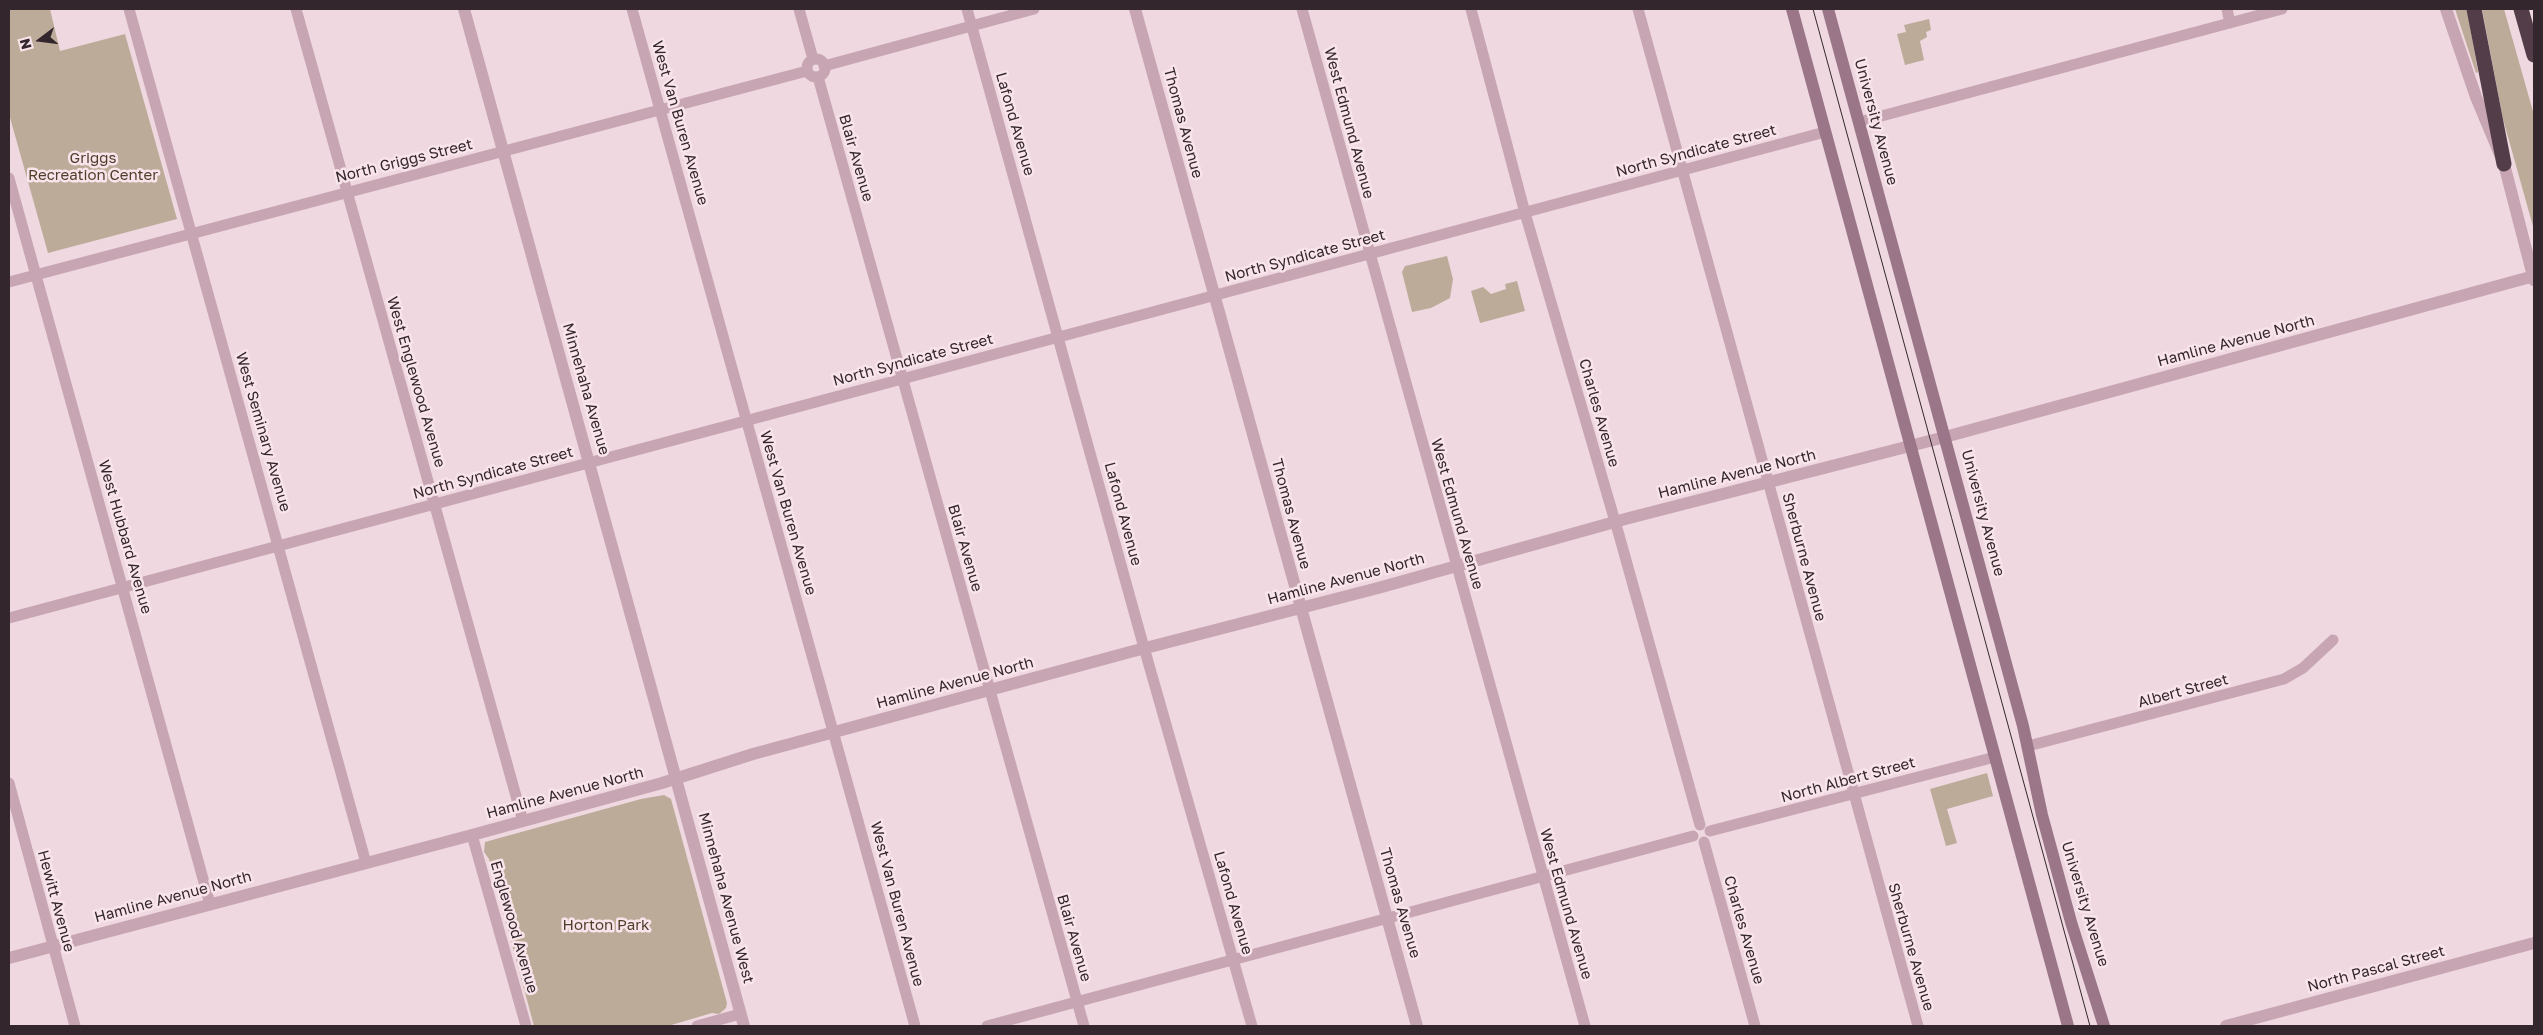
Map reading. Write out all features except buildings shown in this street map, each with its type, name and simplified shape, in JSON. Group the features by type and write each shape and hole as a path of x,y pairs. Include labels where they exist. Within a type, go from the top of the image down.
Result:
{"highway":[{"path":"2474,9 2504,164"},
{"path":"2521,9 2534,55"}],"main road":[{"path":"1792,9 2068,1026"},
{"name":"University Avenue","path":"1828,9 2028,746 2042,815 2066,904 2104,1026"}],"street":[{"name":"West Seminary Avenue","path":"129,9 366,863"},
{"name":"West Englewood Avenue","path":"296,9 523,821"},
{"name":"Minnehaha Avenue","path":"464,9 676,778"},
{"name":"West Van Buren Avenue","path":"632,9 915,1026"},
{"path":"799,9 813,59"},
{"name":"Lafond Avenue","path":"967,9 1144,649 1252,1026"},
{"path":"824,66 1034,9"},
{"name":"Thomas Avenue","path":"1135,9 1417,1026"},
{"name":"West Edmund Avenue","path":"1302,9 1585,1026"},
{"name":"Charles Avenue","path":"1471,9 1525,213 1705,828"},
{"name":"Sherburne Avenue","path":"1638,9 1918,1026"},
{"path":"2227,9 2230,22"},
{"path":"1859,122 2282,9"},
{"path":"2446,9 2476,96 2504,164 2534,278"},
{"path":"813,59 819,60 824,66 824,71 818,77 810,76 807,71 807,65 813,59"},
{"name":"North Griggs Street","path":"9,282 347,191 807,71"},
{"name":"Blair Avenue","path":"818,77 1084,1026"},
{"name":"North Syndicate Street","path":"9,618 1825,132"},
{"name":"West Hubbard Avenue","path":"9,178 210,904"},
{"name":"Hamline Avenue North","path":"9,958 472,835 834,733 1615,522 1945,437 2534,278"},
{"name":"Albert Street","path":"2028,746 2284,679 2303,668 2333,640"},
{"name":"North Albert Street","path":"1705,828 1853,795 1994,757"},
{"name":"Minnehaha Avenue West","path":"676,778 742,1020"},
{"name":"Hewitt Avenue","path":"9,783 75,1026"},
{"path":"1705,828 1709,838 1704,842 1698,842 1693,836 1694,830 1705,828"},
{"name":"Englewood Avenue","path":"472,835 526,1026"},
{"path":"987,1026 1543,878 1693,836"},
{"name":"Charles Avenue","path":"1704,842 1756,1026"},
{"name":"North Pascal Street","path":"2226,1026 2534,943"},
{"path":"697,1026 742,1020"}],"green space":[{"name":"Griggs Recreation Center","path":"9,9 50,9 60,51 125,34 177,219 48,253 9,114"},
{"path":"2455,9 2467,9 2478,72 2476,73"},
{"path":"2482,9 2504,9 2534,115 2534,230 2503,119"},
{"path":"1929,19 1931,30 1926,32 1927,37 1920,41 1924,60 1905,65 1897,34 1906,32 1904,25"},
{"path":"1447,256 1453,279 1450,298 1431,308 1412,312 1402,272 1405,266"},
{"path":"1517,281 1525,311 1480,323 1471,291 1483,287 1491,294 1506,289 1505,284"},
{"path":"1987,773 1993,796 1947,809 1957,843 1946,846 1930,789"},
{"name":"Horton Park","path":"664,795 671,799 727,1003 726,1008 719,1014 712,1013 668,1026 534,1026 489,859 484,852 485,842 641,799"}],"tram line":[{"path":"1813,9 2090,1026"}]}
